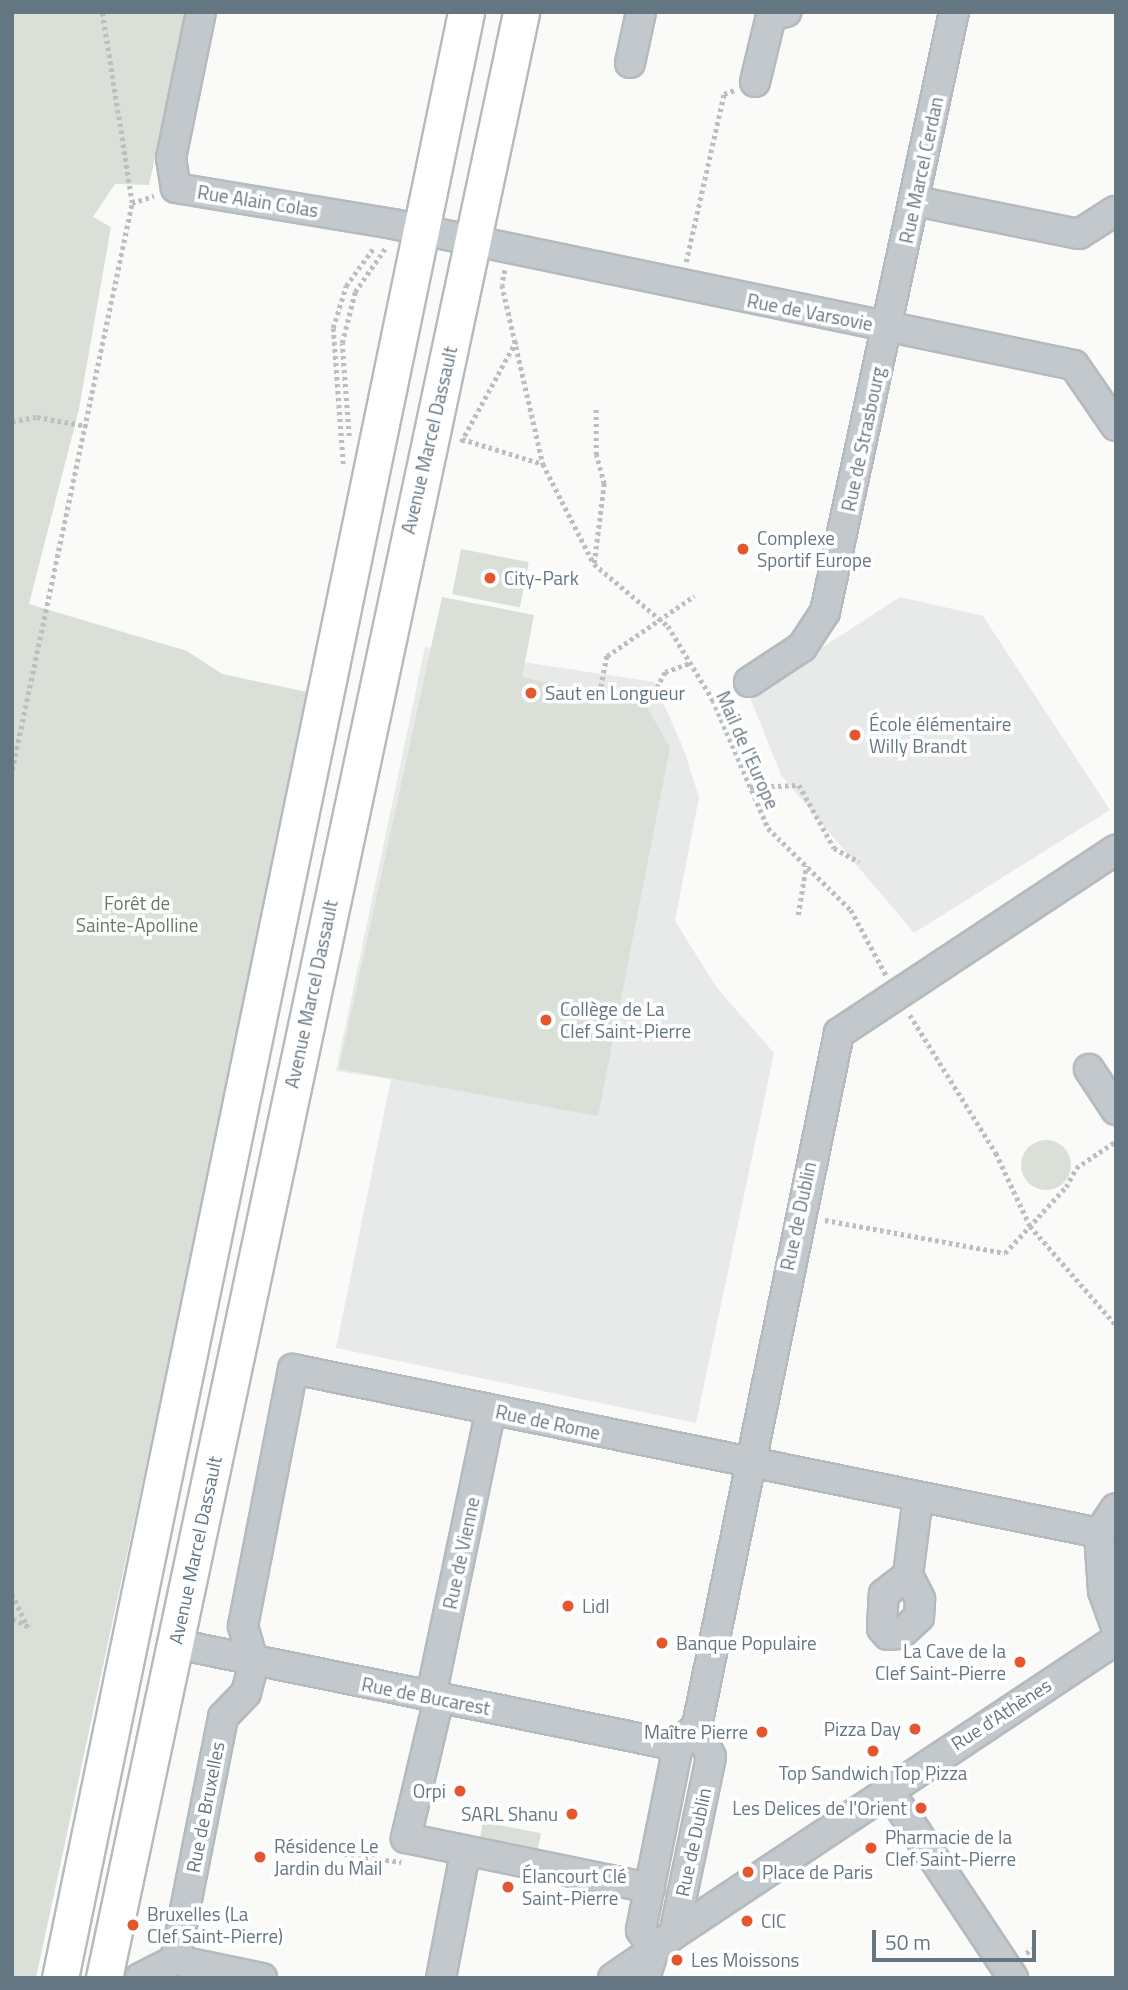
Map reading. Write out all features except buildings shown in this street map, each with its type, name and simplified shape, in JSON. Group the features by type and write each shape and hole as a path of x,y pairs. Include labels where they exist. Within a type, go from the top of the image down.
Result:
{"main road":[{"path":"60,1978 419,229 466,12"},
{"name":"Avenue Marcel Dassault","path":"104,1978 405,540 474,241 521,12"}],"street":[{"name":"Rue Alain Colas","path":"201,12 171,158 176,188 419,229 474,241"},
{"path":"630,63 641,12"},
{"name":"Rue Marcel Cerdan","path":"886,327 954,12"},
{"path":"755,82 771,13"},
{"path":"915,201 1079,234 1115,211"},
{"name":"Rue de Varsovie","path":"474,241 680,286 1074,365 1116,426"},
{"name":"Rue de Strasbourg","path":"749,682 802,647 825,612 886,327"},
{"name":"Rue de Dublin","path":"664,1942 641,1930 687,1736 839,1033 1116,850"},
{"path":"1089,1069 1116,1110"},
{"name":"Rue de Rome","path":"254,1664 243,1626 293,1369 746,1464 1099,1533"},
{"name":"Rue de Vienne","path":"419,1842 406,1838 491,1410"},
{"path":"908,1575 918,1497"},
{"path":"1116,1508 1099,1533 1103,1591 1116,1626"},
{"name":"Rue d'Athènes","path":"887,1788 1116,1640"},
{"name":"Rue de Bucarest","path":"176,1644 254,1664 435,1697 687,1736"},
{"name":"Rue de Bruxelles","path":"175,1960 223,1717 246,1693 254,1664"},
{"name":"Rue de Dublin","path":"645,1978 664,1942 710,1757 687,1736"},
{"path":"613,1978 887,1788 1013,1978"},
{"path":"419,1842 650,1888"},
{"path":"441,1978 465,1853"},
{"path":"140,1978 175,1960 262,1978"}],"path":[{"path":"12,770 87,426 132,203 102,12"},
{"path":"680,286 724,94 755,82"},
{"name":"Mail de l'Europe","path":"506,265 502,285 543,464 594,564 668,626 690,663 768,828 851,910 897,994 996,1153 1030,1226 1116,1325"},
{"path":"594,564 604,484 596,455 596,409"},
{"path":"12,421 37,417 87,426"},
{"path":"462,439 543,464"},
{"path":"690,663 665,672 650,700 600,691 607,656 694,596"},
{"path":"750,787 799,785 834,848 859,862"},
{"path":"798,915 806,865"},
{"path":"799,1215 1005,1253 1076,1168 1116,1141"},
{"path":"12,1594 28,1627 12,1619"},
{"path":"338,1853 400,1864 419,1842"}],"shaded area":[{"name":"École élémentaire Willy Brandt","path":"900,597 983,616 1110,810 914,933 781,775 749,695"},
{"name":"Collège de La Clef Saint-Pierre","path":"425,647 654,682 684,750 699,797 675,921 717,988 774,1053 696,1423 336,1348 391,1079 336,1071"}],"green space":[{"name":"Forêt de Sainte-Apolline","path":"12,12 186,12 149,185 115,184 93,217 111,227 79,409 29,604 187,651 222,674 312,693 36,1978 12,1978"},
{"name":"City-Park","path":"461,549 529,562 520,607 452,594"},
{"path":"442,597 534,615 522,677 646,705 670,748 598,1116 339,1069"},
{"path":"1046,1140 1064,1147 1071,1165 1064,1183 1046,1190 1028,1183 1021,1165 1028,1147"},
{"path":"483,1822 541,1833 533,1873 475,1861"}],"place":[{"name":"Complexe Sportif Europe","path":"743,549"},
{"name":"City-Park","path":"490,578"},
{"name":"Saut en Longueur","path":"531,693"},
{"name":"École élémentaire Willy Brandt","path":"855,735"},
{"name":"Collège de La Clef Saint-Pierre","path":"546,1020"},
{"name":"Lidl","path":"568,1606"},
{"name":"Banque Populaire","path":"662,1643"},
{"name":"La Cave de la Clef Saint-Pierre","path":"1020,1662"},
{"name":"Pizza Day","path":"915,1729"},
{"name":"Maître Pierre","path":"762,1732"},
{"name":"Top Sandwich Top Pizza","path":"873,1751"},
{"name":"Orpi","path":"460,1791"},
{"name":"Les Delices de l'Orient","path":"921,1808"},
{"name":"SARL Shanu","path":"572,1814"},
{"name":"Pharmacie de la Clef Saint-Pierre","path":"871,1848"},
{"name":"Résidence Le Jardin du Mail","path":"260,1857"},
{"name":"Place de Paris","path":"748,1872"},
{"name":"Élancourt Clé Saint-Pierre","path":"508,1887"},
{"name":"CIC","path":"747,1921"},
{"name":"Bruxelles (La Clef Saint-Pierre)","path":"133,1925"},
{"name":"Les Moissons","path":"677,1960"}]}
